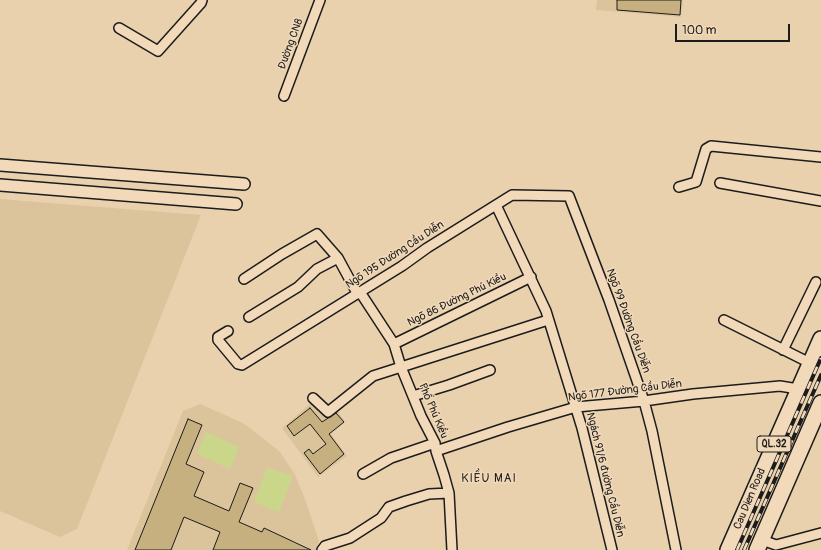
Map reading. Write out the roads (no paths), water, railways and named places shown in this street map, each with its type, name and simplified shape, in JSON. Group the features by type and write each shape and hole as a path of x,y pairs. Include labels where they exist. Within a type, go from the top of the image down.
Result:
{"highway":[{"name":"Cau Dien Road","path":"728,550 821,339"},
{"name":"QL.32","path":"760,545 821,403"}],"street":[{"path":"119,28 158,51 201,3 202,0"},
{"name":"Đường CN8","path":"284,96 320,0"},
{"path":"679,187 696,182 706,149 711,146 821,157"},
{"path":"0,165 244,184"},
{"path":"720,183 821,201"},
{"path":"0,185 236,204"},
{"name":"Ngõ 195 Đường Cầu Diễn","path":"228,331 218,337 218,340 238,364 242,364 402,266 427,248 512,194 569,196"},
{"name":"Ngõ 99 Đường Cầu Diễn","path":"569,196 609,300 644,401 652,431 676,550"},
{"name":"Ngách 91/6 đường Cầu Diễn","path":"496,205 546,311 576,407 612,550"},
{"name":"Phố Phú Kiều","path":"244,279 282,254 317,234 338,258 358,292 394,344 401,367 435,447 449,494 452,550"},
{"path":"249,317 298,287 317,269 338,258"},
{"name":"Ngõ 86 Đường Phú Kiều","path":"394,344 531,277"},
{"path":"783,350 816,282"},
{"path":"313,398 328,412 373,376 548,320"},
{"path":"724,320 810,363"},
{"path":"413,396 490,370"},
{"name":"Ngõ 177 Đường Cầu Diễn","path":"363,474 391,458 508,427 576,407 780,386 798,389"},
{"path":"322,550 326,546 350,538 381,518 389,507 429,494 449,494"},
{"path":"760,545 776,546 821,533"}],"railway":[{"path":"737,550 821,358"},
{"path":"744,550 821,375"}],"district":[{"name":"KIỀU MAI","path":"489,479"}]}
